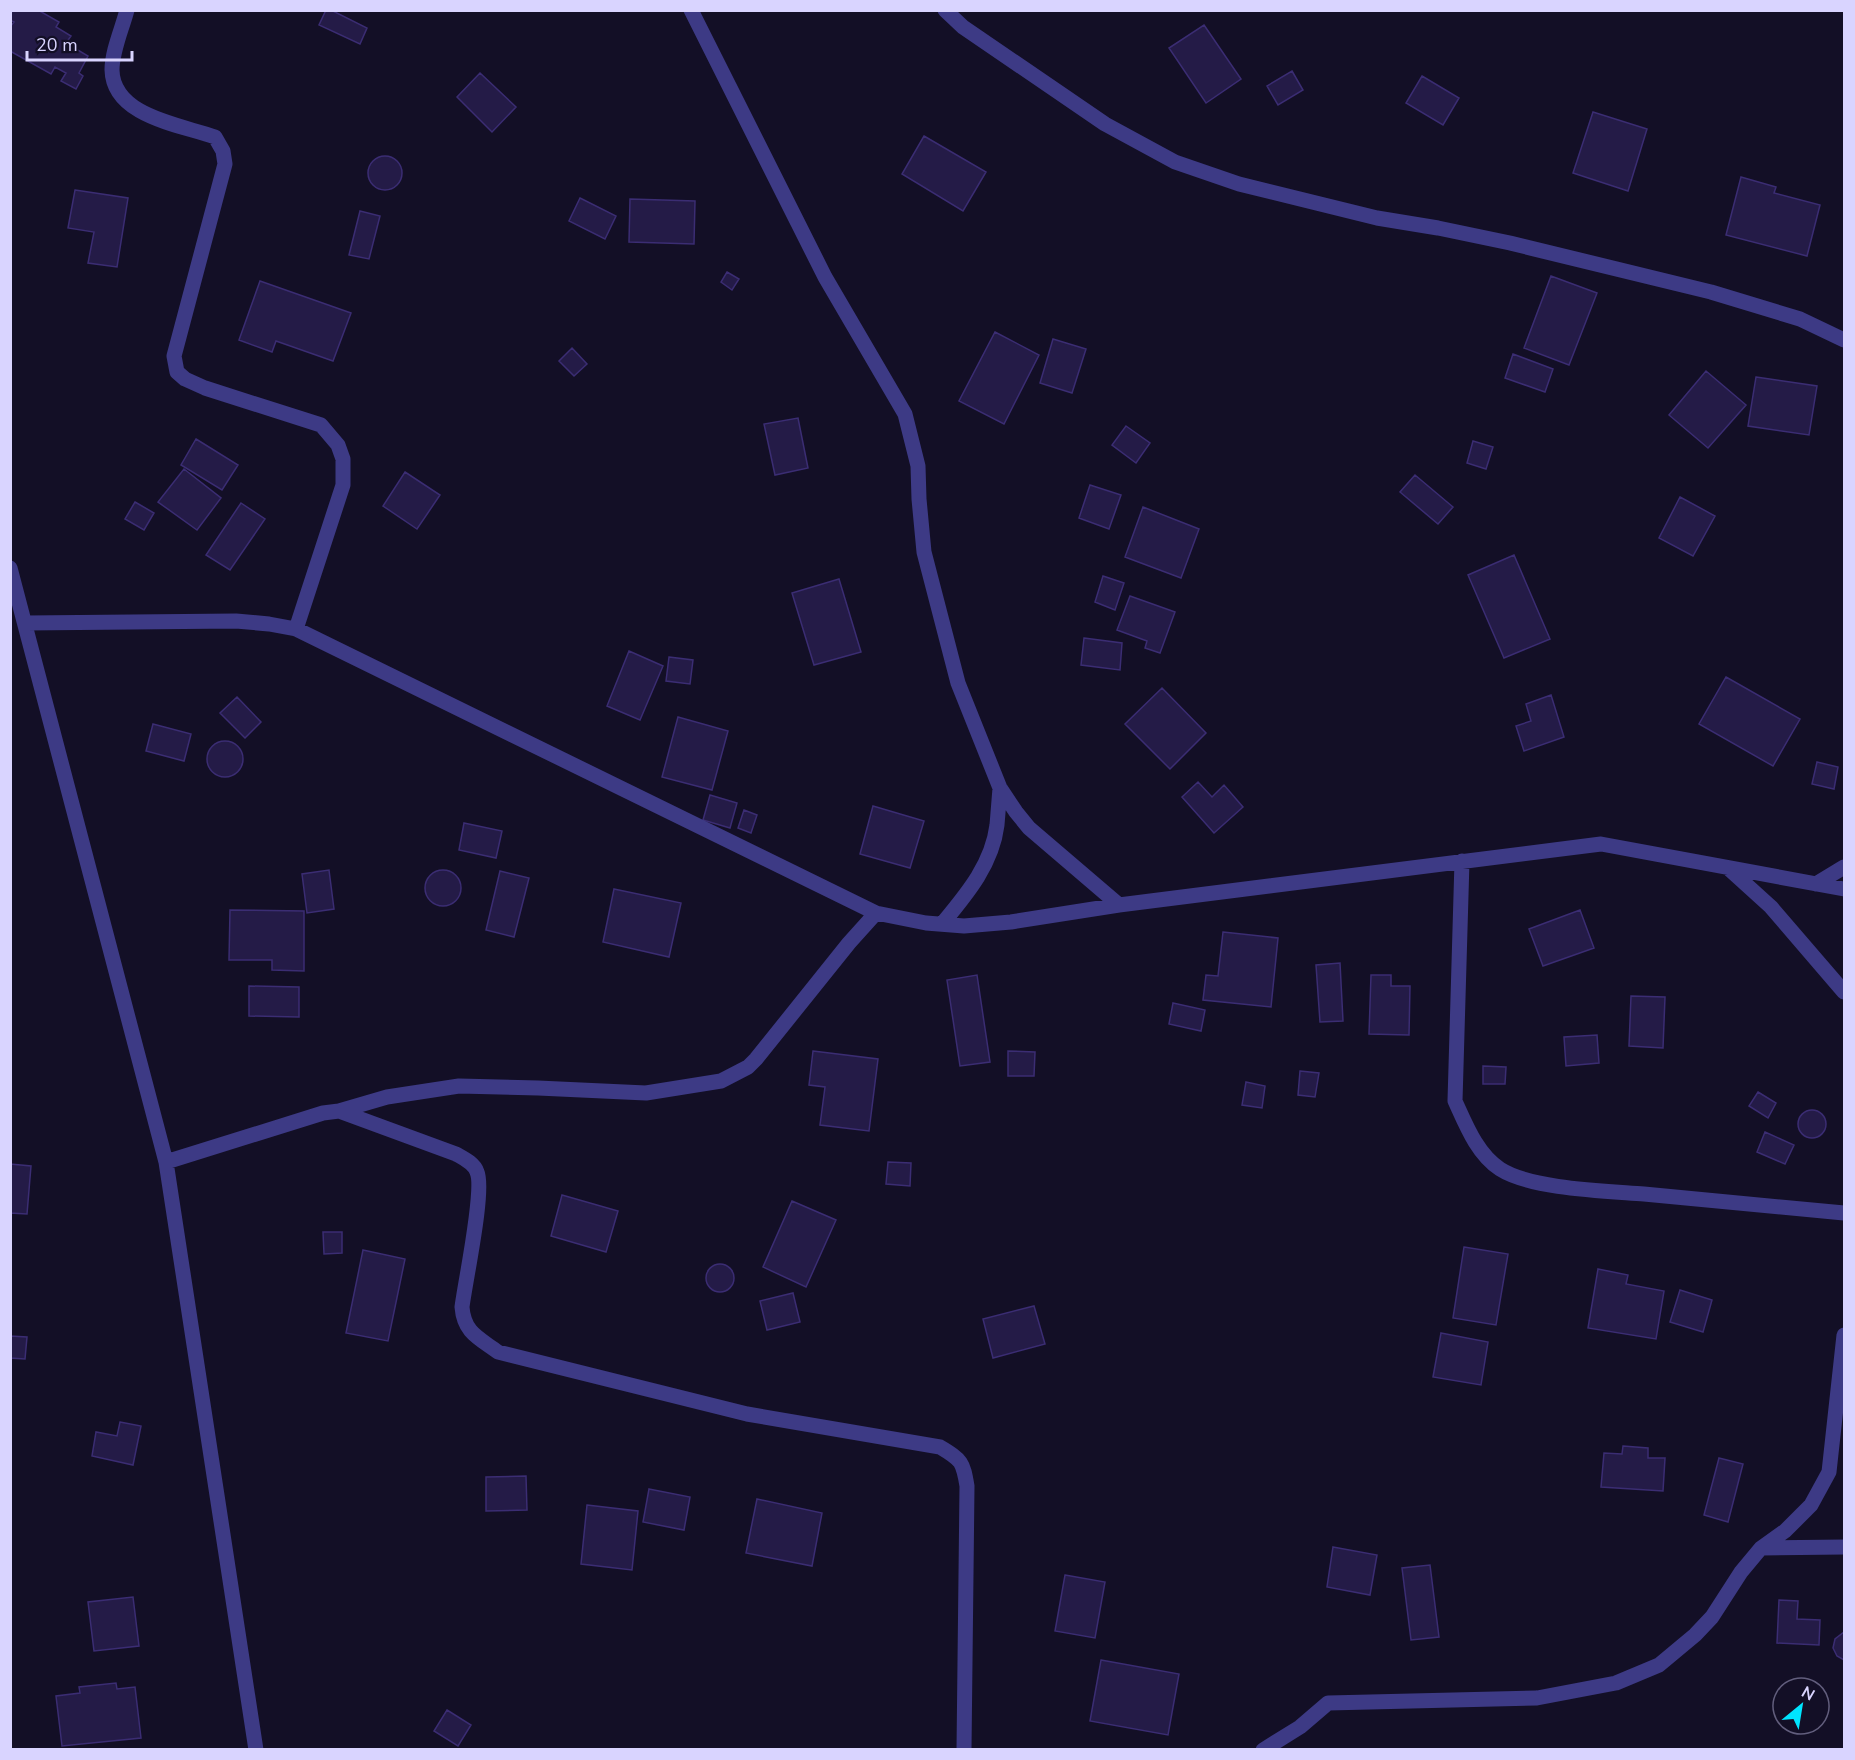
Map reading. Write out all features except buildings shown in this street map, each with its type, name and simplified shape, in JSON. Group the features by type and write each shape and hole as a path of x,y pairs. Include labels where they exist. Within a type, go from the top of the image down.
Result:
{"street":[{"path":"127,10 113,60 112,72 124,98 139,111 173,126 215,137 223,151 225,164 174,356 177,372 185,379 205,387 321,425 338,445 343,459 343,485 296,629"},
{"path":"691,10 825,277 904,414 918,466 924,552 958,683 1000,788 1029,828 1119,905"},
{"path":"945,10 972,33 1105,124 1175,162 1239,184 1377,218 1510,243 1711,292 1800,319 1845,340"},
{"path":"10,568 166,1161 256,1749"},
{"path":"26,623 236,621 296,629 876,913 942,924 964,926 1011,922 1119,905 1601,844 1845,889"},
{"path":"942,924 976,880 987,859 997,827 1000,788"},
{"path":"1461,861 1455,1101 1470,1133 1488,1158 1500,1168 1521,1179 1579,1188 1845,1213"},
{"path":"1816,884 1845,867"},
{"path":"1728,868 1771,907 1845,992"},
{"path":"166,1161 323,1113 339,1111 387,1097 459,1086 646,1093 721,1081 748,1067 756,1059 849,943 876,913"},
{"path":"339,1111 456,1154 470,1162 477,1171 479,1197 462,1307 463,1319 468,1330 498,1352 747,1414 940,1448 956,1456 963,1466 967,1486 964,1749"},
{"path":"1263,1749 1300,1727 1328,1703 1537,1698 1616,1683 1659,1665 1695,1635 1712,1617 1741,1572 1761,1548 1785,1531 1811,1505 1829,1472 1845,1335"},
{"path":"1761,1548 1845,1547"}]}
